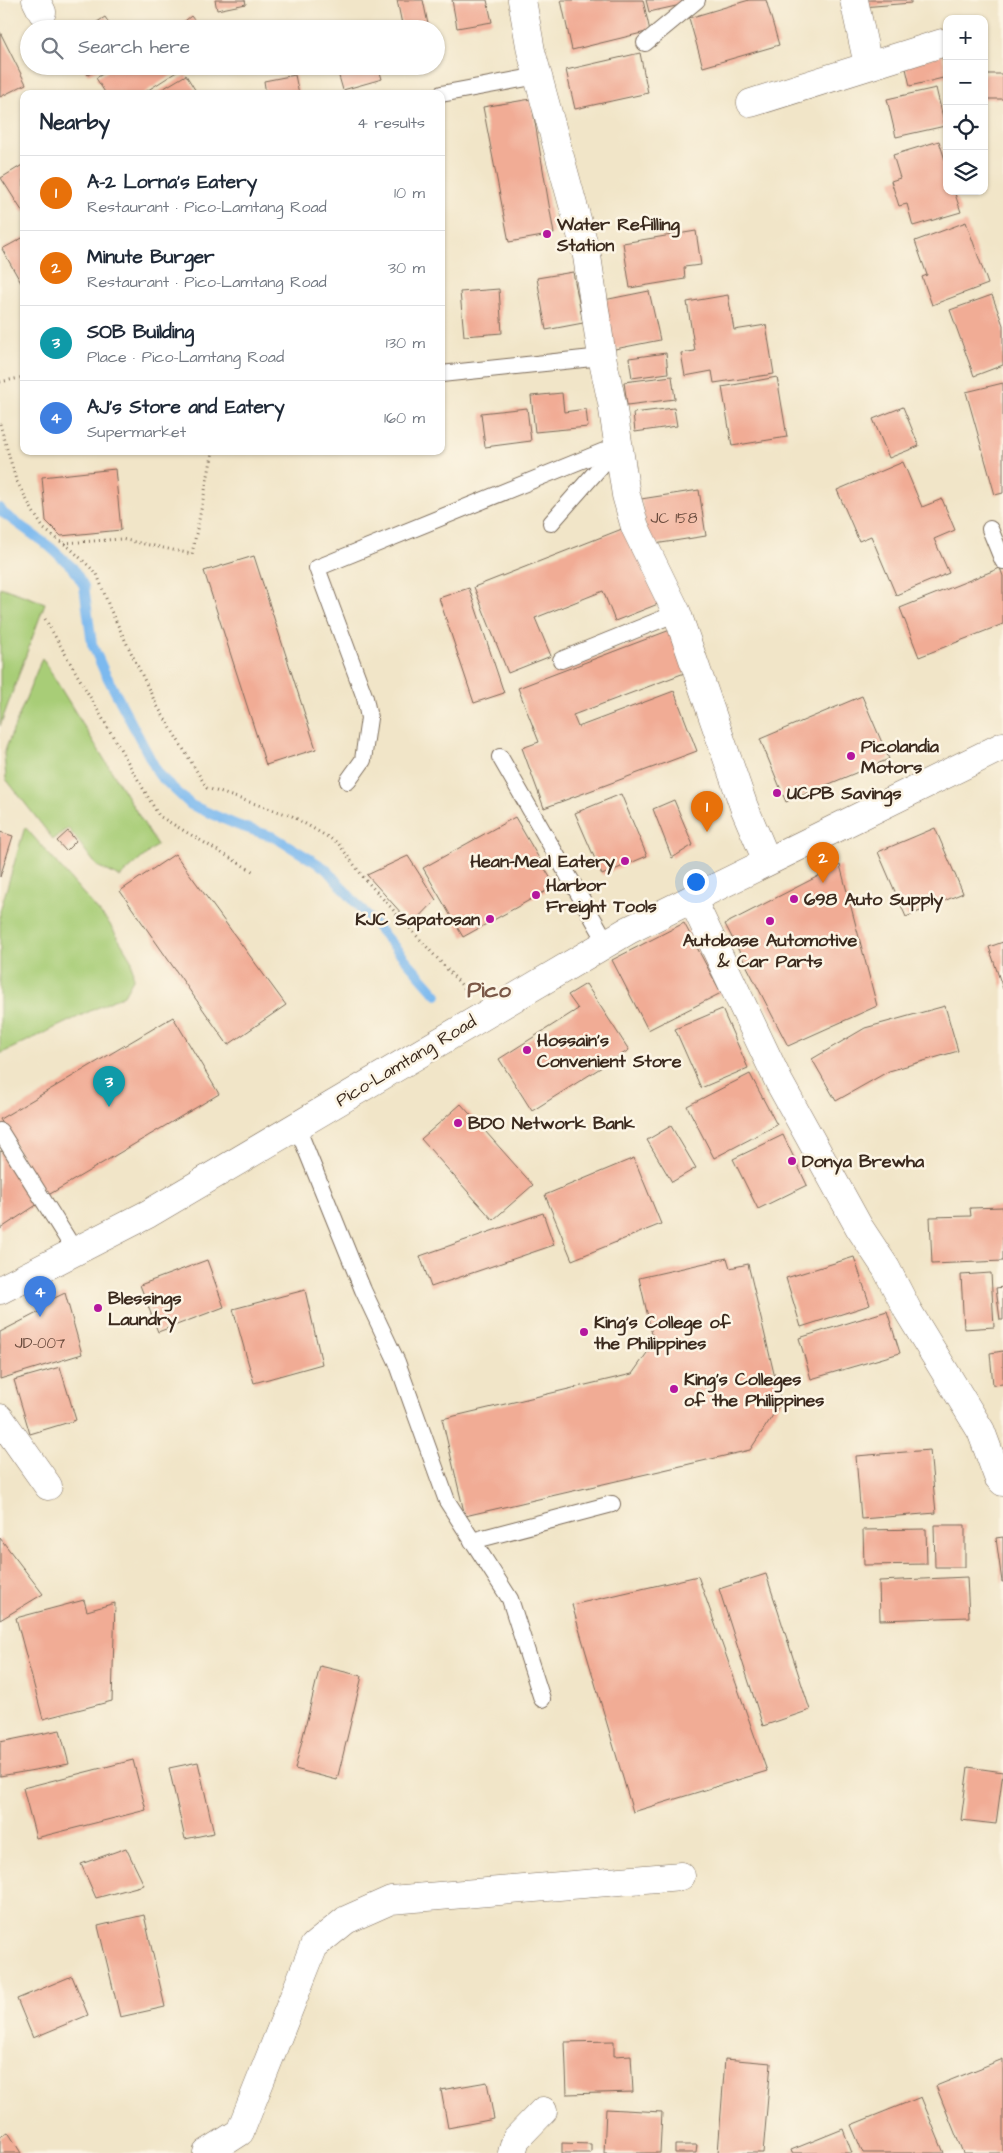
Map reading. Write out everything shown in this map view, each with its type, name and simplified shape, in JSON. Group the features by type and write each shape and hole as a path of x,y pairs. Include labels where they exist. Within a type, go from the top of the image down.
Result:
{"street":[{"path":"522,0 531,51 587,256 626,495 636,527 677,613 744,807 768,861"},
{"path":"854,0 868,65"},
{"path":"751,103 942,43"},
{"name":"Pico-Lamtang Road","path":"0,1290 148,1214 606,943 1003,746"},
{"path":"692,899 779,1082 859,1227 886,1268 908,1311 947,1372 981,1431 998,1477 1003,1482"},
{"path":"0,1418 48,1486"},
{"path":"207,2153 240,2132 314,1946 346,1920 391,1900 680,1876"},
{"path":"512,2153 516,2138 543,2111"}],"lane":[{"path":"645,43 697,0"},
{"path":"445,93 538,76"},
{"path":"445,374 602,356"},
{"path":"551,523 619,445"},
{"path":"348,781 363,760 369,718 365,698 317,568 619,445"},
{"path":"990,529 1003,561"},
{"path":"561,660 677,613"},
{"path":"500,757 606,943"},
{"path":"297,1127 363,1290 397,1362 446,1501 510,1599 542,1699"},
{"path":"0,1131 75,1251"},
{"path":"472,1541 612,1504"}],"path":[{"path":"0,382 20,378"},
{"path":"0,424 16,480 44,529 63,543 97,574 110,609 156,704 207,788 292,816 338,842 364,878 483,1015"},
{"path":"63,543 122,540 192,554 212,455"},
{"path":"45,619 159,816 254,872"}],"green space":[{"path":"0,587 45,603 0,726"},
{"path":"42,658 157,845 120,877 97,866 68,828 53,839 6,779 4,753"},
{"path":"25,827 109,923 132,961 133,979 124,995 0,1054 0,911"}],"building":[{"path":"215,0 245,0 246,4 217,10"},
{"path":"397,0 423,0 427,20 401,20"},
{"path":"452,0 487,0 492,22 457,28"},
{"path":"561,0 643,0 650,31 572,50"},
{"path":"646,0 684,0 685,4 649,12"},
{"path":"749,0 766,0 779,45 703,67 689,18"},
{"path":"861,0 911,0 911,3 862,7"},
{"path":"191,16 194,20 186,20"},
{"path":"0,32 26,84 0,97"},
{"path":"640,53 648,93 575,109 566,70"},
{"path":"942,55 943,78 910,86 905,64"},
{"path":"988,74 1003,74 1003,99 988,99"},
{"path":"101,75 172,75 148,90 104,90 96,78"},
{"path":"186,75 195,90 161,90"},
{"path":"295,75 298,90 265,90 264,81"},
{"path":"339,75 381,75 382,79 343,90"},
{"path":"936,88 943,118 943,126 896,137 887,99"},
{"path":"531,99 554,234 509,242 483,107"},
{"path":"939,141 943,154 943,195 955,195 961,212 913,226 907,204 899,206 891,181 900,178 893,155"},
{"path":"20,166 20,208 1,178"},
{"path":"966,222 988,284 932,305 922,277 927,275 915,241"},
{"path":"696,231 701,265 684,267 685,279 630,288 623,243"},
{"path":"20,239 20,281 2,249"},
{"path":"573,272 583,323 546,330 537,278"},
{"path":"499,289 502,333 464,336 460,292"},
{"path":"649,291 660,340 610,350 599,301"},
{"path":"728,295 734,330 766,325 774,374 714,383 712,371 685,376 681,353 695,351 687,302"},
{"path":"992,295 1003,325 1003,365 974,376 950,310"},
{"path":"666,353 668,373 632,378 629,358"},
{"path":"672,376 675,399 627,405 624,382"},
{"path":"777,377 787,437 732,446 722,387"},
{"path":"1003,383 1003,493 995,495 966,392"},
{"path":"562,393 564,412 586,409 588,427 535,432 531,396"},
{"path":"903,407 919,446 889,458 873,419"},
{"path":"527,408 531,441 485,447 481,413"},
{"path":"674,408 677,426 635,432 633,413"},
{"path":"903,462 922,507 942,499 955,530 934,539 949,573 896,595 871,536 859,541 837,490"},
{"path":"115,469 121,530 61,536 46,521 42,477"},
{"path":"699,490 706,536 648,545 641,499"},
{"path":"627,527 658,604 615,621 603,591 535,618 551,656 508,673 474,587"},
{"path":"254,556 316,749 266,765 204,571"},
{"path":"1000,568 1003,576 1003,624 919,657 900,608"},
{"path":"469,588 504,693 474,703 439,598"},
{"path":"678,627 695,669 573,715 578,727 674,691 697,751 544,808 522,748 539,742 518,688"},
{"path":"862,696 889,759 786,802 760,739"},
{"path":"621,794 647,856 602,875 575,813"},
{"path":"674,800 693,845 672,858 653,809"},
{"path":"515,817 555,886 463,937 423,868"},
{"path":"935,828 963,893 906,917 878,852"},
{"path":"68,831 76,841 66,851 57,841"},
{"path":"0,832 13,836 0,877"},
{"path":"175,854 286,1005 228,1045 120,891"},
{"path":"408,856 436,900 412,925 367,875"},
{"path":"840,865 877,1006 788,1046 725,924"},
{"path":"684,923 721,993 648,1030 612,960"},
{"path":"1003,942 1003,989 989,947"},
{"path":"586,984 629,1050 532,1111 499,1059 578,1009 568,995"},
{"path":"945,1006 958,1051 889,1071 836,1101 812,1059 865,1028"},
{"path":"722,1009 748,1068 701,1088 675,1029"},
{"path":"173,1017 219,1094 45,1197 0,1119"},
{"path":"750,1074 777,1125 714,1158 687,1106"},
{"path":"461,1104 533,1185 493,1220 421,1139"},
{"path":"671,1126 696,1168 672,1182 647,1140"},
{"path":"783,1135 807,1185 758,1209 733,1159"},
{"path":"0,1151 8,1153 38,1204 0,1229"},
{"path":"634,1158 661,1224 572,1260 545,1195"},
{"path":"1003,1207 1003,1261 932,1264 930,1217 971,1216 970,1208"},
{"path":"543,1213 554,1245 431,1287 420,1256"},
{"path":"854,1257 870,1305 801,1327 786,1278"},
{"name":"King's Colleges of the Philippines","path":"727,1258 730,1268 748,1264 781,1403 750,1450 465,1516 442,1419 632,1374 654,1343 639,1278"},
{"path":"207,1260 224,1307 158,1332 140,1285"},
{"path":"991,1273 994,1327 964,1329 961,1275"},
{"path":"1003,1287 1003,1320 1000,1320 996,1288"},
{"path":"305,1290 322,1364 254,1383 233,1309"},
{"path":"65,1293 82,1354 0,1379 0,1332 43,1310 42,1304"},
{"path":"887,1311 900,1353 811,1379 799,1338"},
{"path":"1003,1351 1003,1384 993,1385 990,1353"},
{"path":"60,1367 76,1420 30,1434 14,1380"},
{"path":"930,1450 936,1513 861,1519 856,1456"},
{"path":"934,1525 965,1525 965,1567 935,1567"},
{"path":"926,1529 927,1564 864,1565 863,1530"},
{"path":"1003,1537 1003,1582 1002,1582 996,1538"},
{"path":"0,1538 43,1594 0,1620"},
{"path":"766,1574 810,1710 763,1726 719,1589"},
{"path":"698,1576 767,1771 633,1812 572,1605"},
{"path":"967,1577 969,1617 880,1620 879,1581"},
{"path":"84,1600 87,1611 115,1603 112,1701 43,1719 16,1618"},
{"path":"320,1666 362,1676 337,1780 295,1769"},
{"path":"60,1730 69,1764 0,1776 0,1742"},
{"path":"133,1760 146,1810 36,1838 23,1788"},
{"path":"198,1762 214,1833 185,1839 169,1768"},
{"path":"968,1767 1003,1772 996,1824 961,1820"},
{"path":"126,1848 144,1885 96,1898 81,1864"},
{"path":"144,1915 165,2007 120,2017 98,1926"},
{"path":"72,1976 88,2015 33,2038 17,1999"},
{"path":"614,2041 614,2056 631,2055 633,2092 567,2094 565,2042"},
{"path":"725,2059 771,2063 763,2153 718,2153"},
{"path":"1003,2059 1003,2153 963,2153 936,2086"},
{"path":"487,2082 494,2119 448,2128 441,2090"},
{"path":"921,2097 944,2153 863,2153 851,2125"},
{"path":"606,2109 662,2112 660,2153 604,2153"},
{"path":"843,2129 852,2153 792,2153 791,2150"},
{"path":"8,2132 21,2153 0,2153 0,2137"},
{"path":"562,2143 591,2144 591,2153 562,2153"},
{"path":"675,2145 697,2145 696,2153 675,2153"}],"waterway":[{"path":"0,508 3,513 50,547 73,568 84,586 92,644 104,671 159,775 191,805 237,825 274,837 325,868 437,995"}],"place":[{"name":"Water Refilling Station","path":"547,234"},
{"name":"Picolandia Motors","path":"851,756"},
{"name":"UCPB Savings","path":"777,793"},
{"name":"A-2 Lorna's Eatery","path":"707,832"},
{"name":"Hean-Meal Eatery","path":"625,861"},
{"name":"Minute Burger","path":"823,883"},
{"name":"Harbor Freight Tools","path":"536,895"},
{"name":"698 Auto Supply","path":"794,899"},
{"name":"KJC Sapatosan","path":"490,919"},
{"name":"Autobase Automotive & Car Parts","path":"770,921"},
{"name":"Hossain's Convenient Store","path":"527,1050"},
{"name":"SOB Building","path":"109,1107"},
{"name":"BDO Network Bank","path":"458,1123"},
{"name":"Donya Brewha","path":"792,1161"},
{"name":"Blessings Laundry","path":"98,1308"},
{"name":"AJ's Store and Eatery","path":"40,1317"},
{"name":"King's College of the Philippines","path":"584,1332"},
{"name":"King's Colleges of the Philippines","path":"674,1389"}],"district":[{"name":"Pico","path":"489,990"}]}
